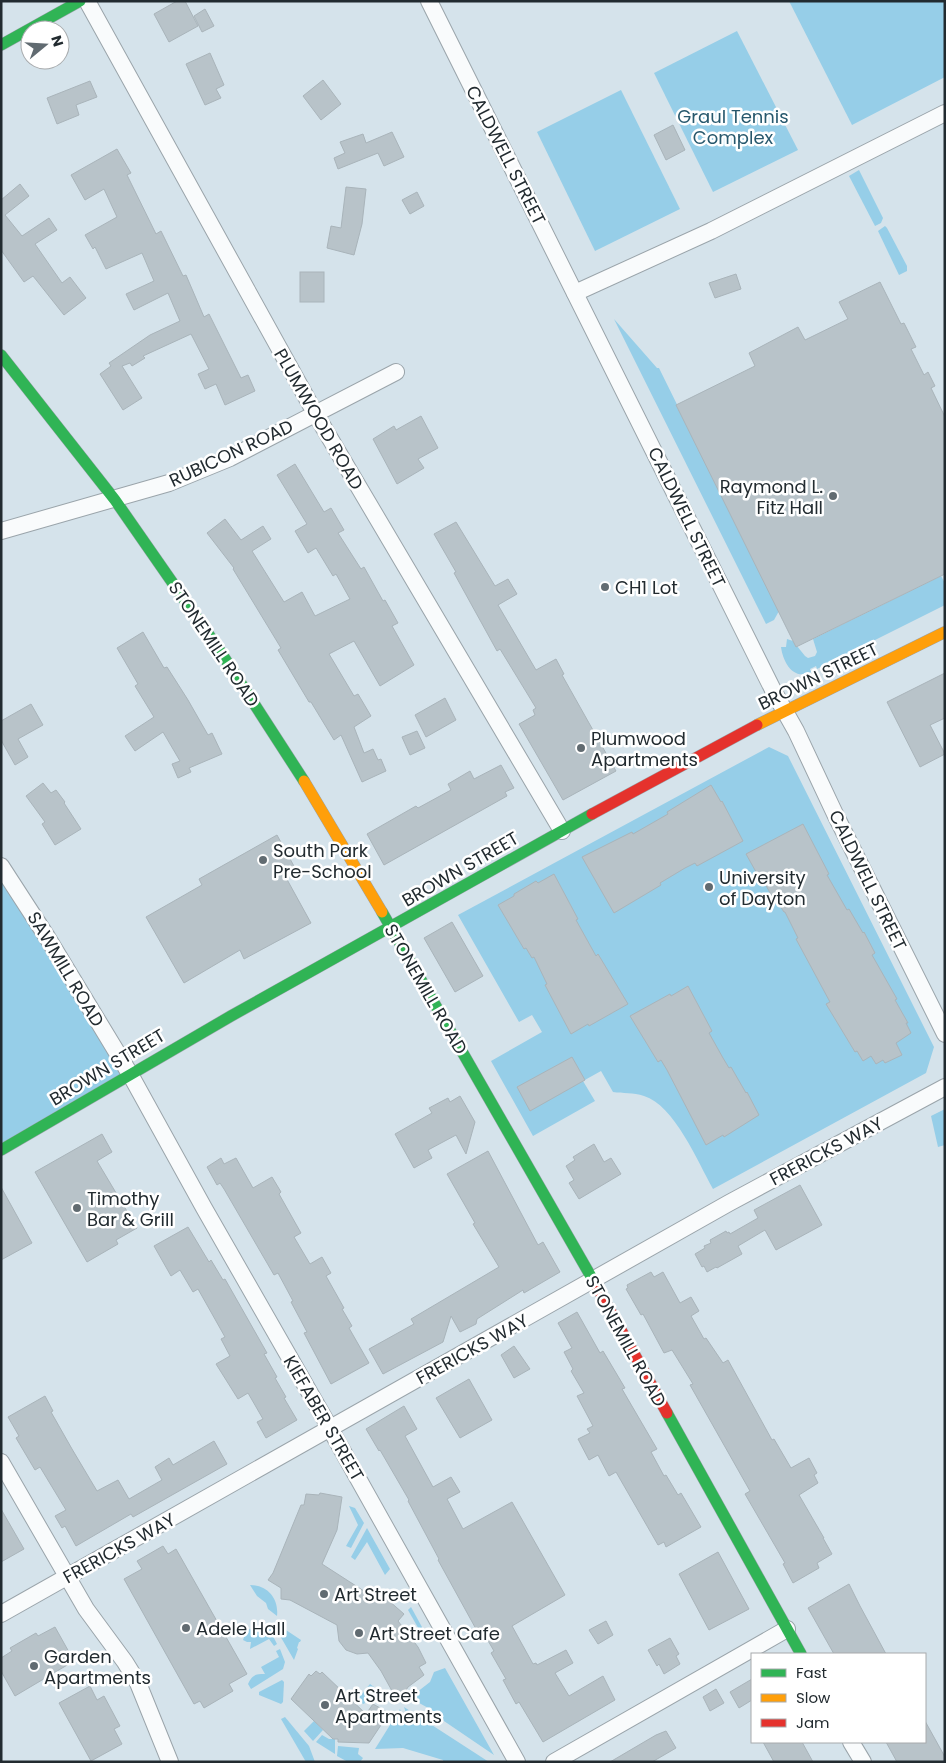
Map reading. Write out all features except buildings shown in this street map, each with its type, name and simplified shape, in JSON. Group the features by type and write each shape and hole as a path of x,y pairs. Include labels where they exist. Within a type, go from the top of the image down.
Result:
{"street":[{"path":"1,45 80,1"},
{"name":"PLUMWOOD ROAD","path":"87,1 315,413 562,831"},
{"name":"CALDWELL STREET","path":"429,1 945,1034"},
{"path":"576,293 711,231 945,113"},
{"name":"STONEMILL ROAD","path":"1,355 115,500 263,716 392,928 593,1281 800,1653"},
{"name":"RUBICON ROAD","path":"1,531 169,484 230,458 396,372"},
{"name":"BROWN STREET","path":"1,1150 222,1020 392,928 691,760 945,632"},
{"name":"SAWMILL ROAD","path":"1,866 47,937 130,1074"},
{"name":"KIEFABER STREET","path":"130,1074 518,1762"},
{"name":"FRERICKS WAY","path":"1,1614 68,1578 729,1203 945,1087"},
{"path":"1,1462 92,1619 126,1662 138,1682 170,1762"},
{"path":"554,1762 787,1629"},
{"path":"852,1743 863,1762"}],"green space":[{"path":"789,1 945,1 945,77 852,125"},
{"name":"Graul Tennis Complex","path":"737,31 798,150 713,192 654,73"},
{"name":"Graul Tennis Complex","path":"621,90 680,209 595,251 537,132"},
{"path":"859,170 883,218 881,223 875,226 849,176"},
{"path":"885,226 907,266 907,271 899,275 878,231"},
{"path":"614,319 659,368 779,611 774,620 766,624"},
{"path":"941,576 945,583 945,605 817,669 816,666 810,669 811,672 799,674 790,669 787,664 781,647 786,647 787,639 793,641 808,658 815,656 817,652 813,639"},
{"path":"769,747 788,756 934,1047 926,1073 713,1189 684,1136 665,1111 655,1101 644,1096 613,1092 601,1071 583,1081 595,1101 533,1136 491,1061 542,1032 532,1015 519,1022 458,915"},
{"path":"1,866 130,1074 1,1150"},
{"path":"945,1109 945,1145 938,1147 931,1116"},
{"path":"349,1506 355,1508 364,1523 351,1548 346,1546 358,1525"},
{"path":"367,1528 390,1569 385,1575 367,1542 355,1560 351,1557"},
{"path":"250,1585 262,1587 271,1594 276,1604 277,1616 268,1609 266,1603 257,1596"},
{"path":"411,1607 428,1638 425,1640 408,1610"},
{"path":"271,1624 271,1632 277,1644 274,1646 269,1639 250,1649 251,1642 243,1640 247,1629 260,1630"},
{"path":"283,1628 301,1640 294,1660 279,1634"},
{"path":"280,1649 285,1662 283,1669 251,1689 248,1684 252,1677 265,1674 261,1667 279,1657 276,1651"},
{"path":"445,1668 494,1755 441,1719 430,1709 412,1699 412,1696 430,1682 434,1672"},
{"path":"282,1680 284,1682 283,1702 281,1704 259,1695 259,1692"},
{"path":"370,1684 374,1687 364,1704 356,1701"},
{"path":"404,1707 489,1762 443,1762 443,1760 403,1748 375,1749 400,1709 402,1715 406,1713"},
{"path":"285,1717 309,1746 315,1762 306,1762 281,1719"},
{"path":"314,1721 323,1730 313,1741 304,1731"},
{"path":"322,1735 329,1739 335,1739 335,1754 316,1742"},
{"path":"338,1746 359,1748 358,1754 363,1758 360,1762 348,1762 337,1756"}],"traffic: fast":[{"path":"1,45 80,1"},
{"path":"1,355 115,500 220,651 304,781"},
{"path":"1,1150 231,1016 592,814"},
{"path":"382,912 597,1287"},
{"path":"667,1413 800,1653"}],"traffic: slow":[{"path":"757,725 945,632"},
{"path":"304,781 382,912"}],"traffic: jam":[{"path":"592,814 757,725"},
{"path":"597,1287 667,1413"}],"place":[{"name":"Raymond L. Fitz Hall","path":"833,496"},
{"name":"CH1 Lot","path":"605,587"},
{"name":"Plumwood Apartments","path":"581,748"},
{"name":"South Park Pre-School","path":"263,860"},
{"name":"University of Dayton","path":"709,887"},
{"name":"Timothy Bar & Grill","path":"77,1208"},
{"name":"Art Street","path":"324,1594"},
{"name":"Adele Hall","path":"186,1628"},
{"name":"Art Street Cafe","path":"359,1633"},
{"name":"Garden Apartments","path":"34,1666"},
{"name":"Art Street Apartments","path":"325,1705"}]}
